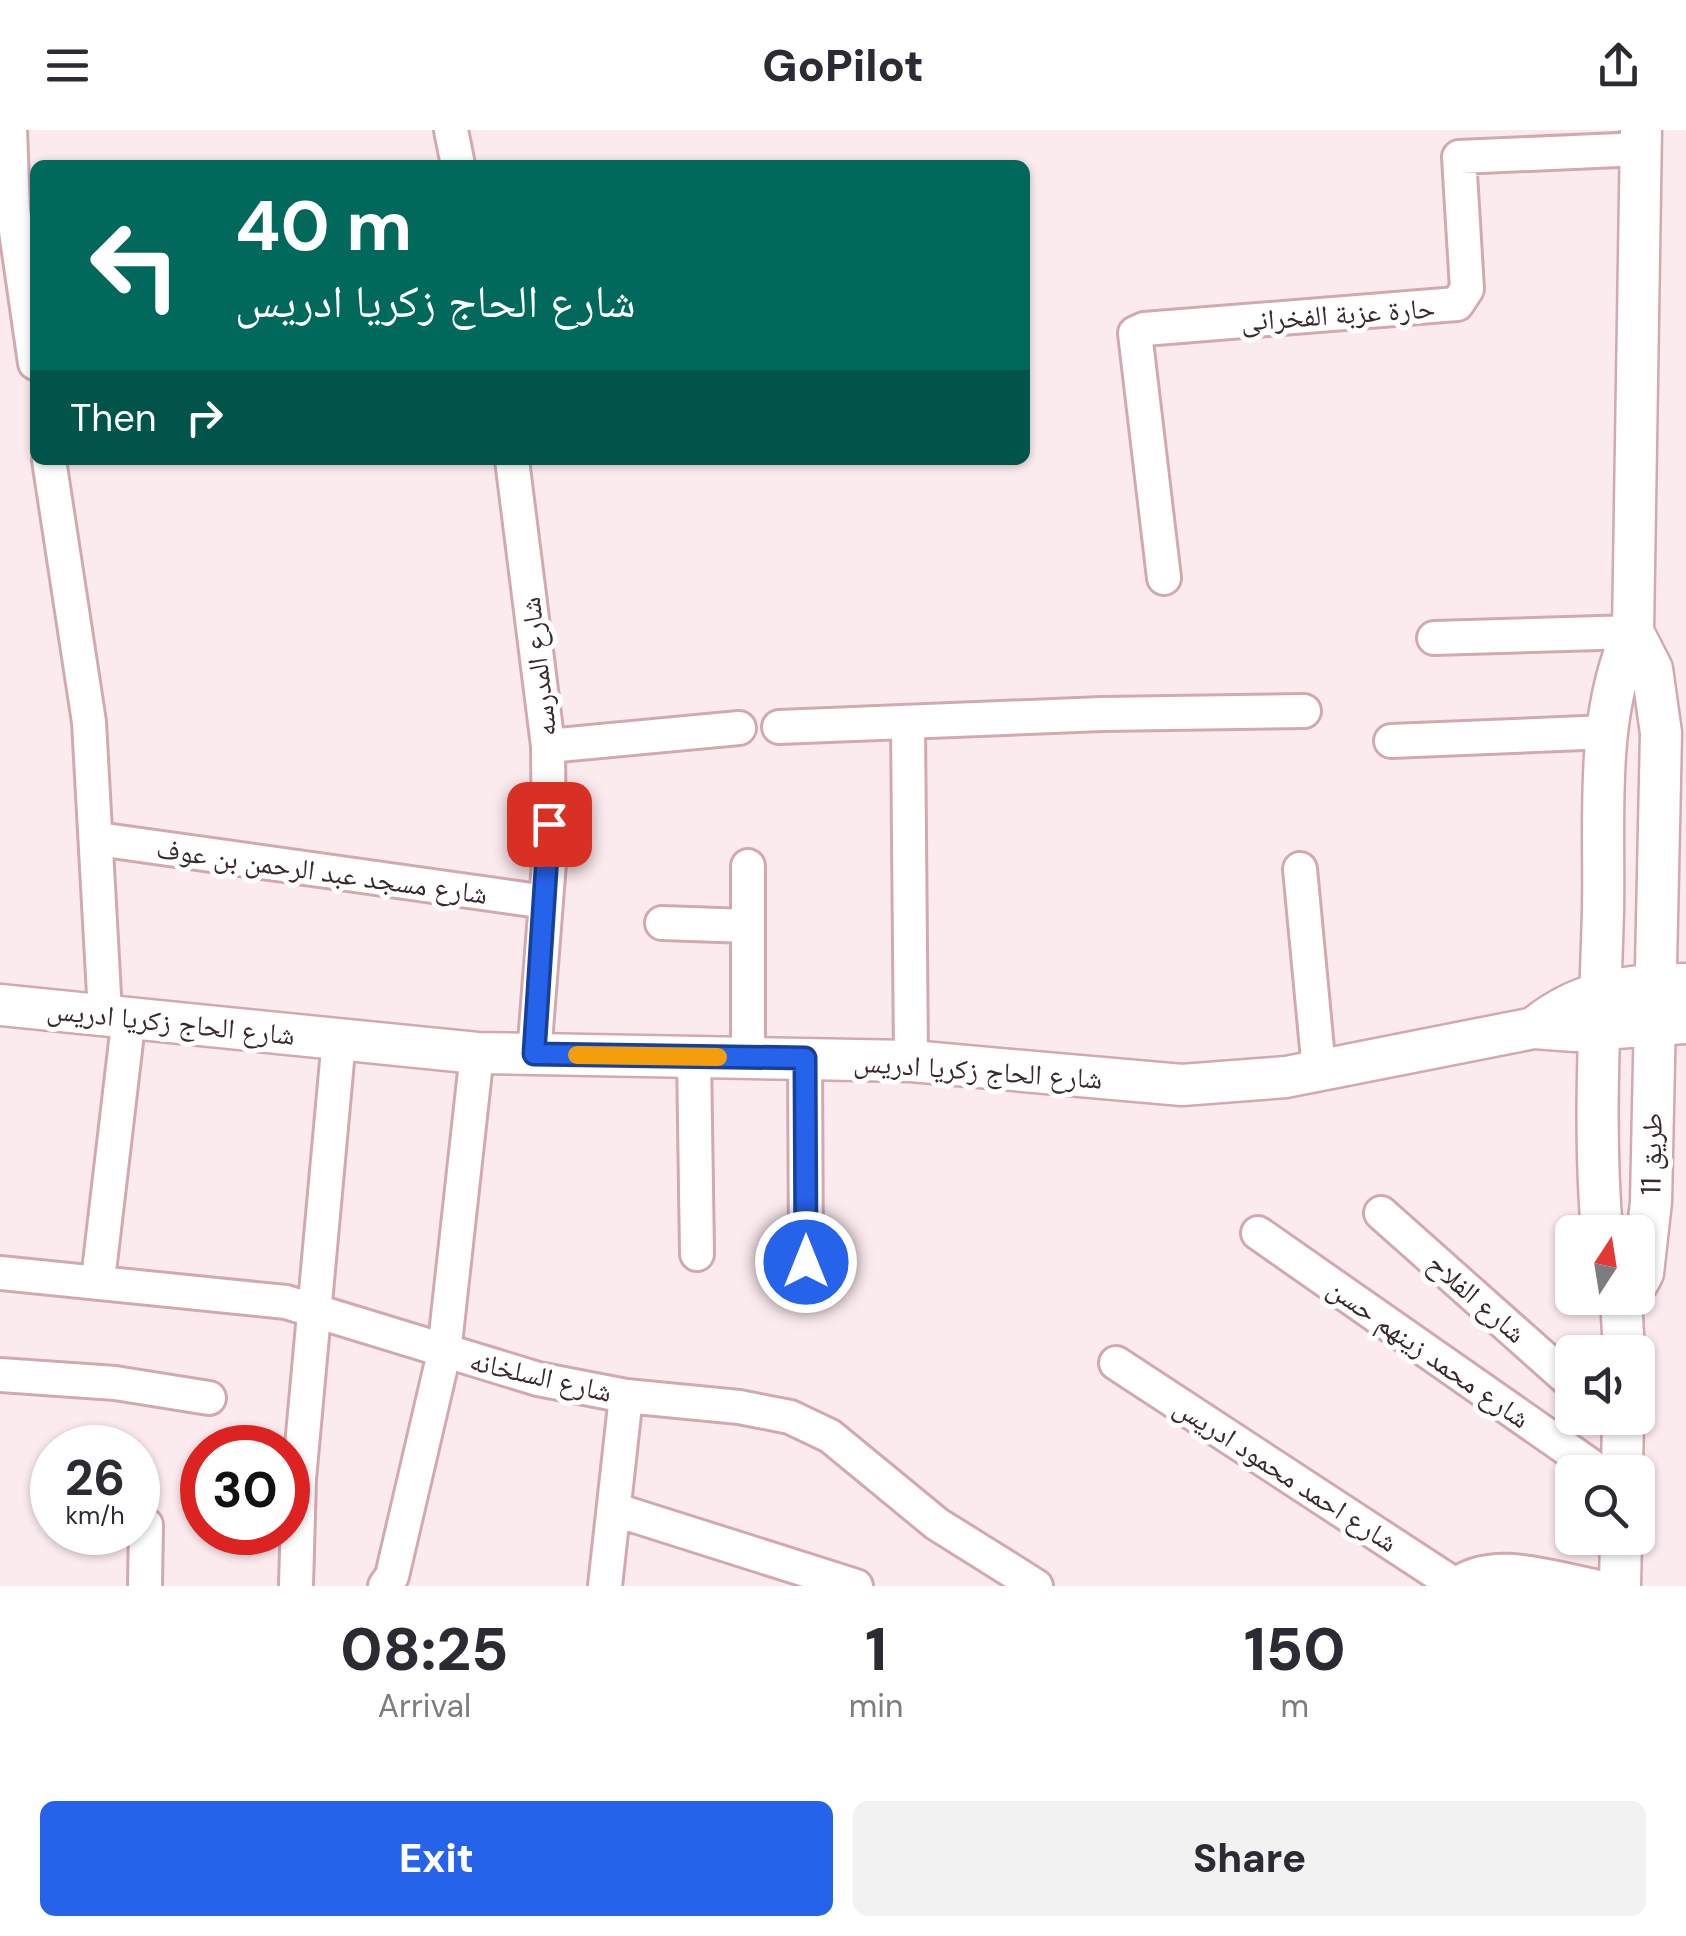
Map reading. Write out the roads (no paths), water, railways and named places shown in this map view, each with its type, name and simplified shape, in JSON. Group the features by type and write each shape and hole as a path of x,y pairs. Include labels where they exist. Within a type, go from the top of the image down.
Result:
{"street":[{"path":"10,130 25,226 30,294"},
{"path":"451,130 457,160"},
{"path":"1434,638 1633,632 1641,140"},
{"name":"حارة عزبة الفخرانى","path":"1164,578 1135,333 1144,329 1457,304 1467,289 1460,157 1641,140"},
{"path":"50,465 90,722 117,1015 98,1280"},
{"name":"شارع المدرسه","path":"513,465 548,746 546,902 534,1054"},
{"name":"طريق 11","path":"1602,1215 1601,1010 1608,732 1616,668 1633,632"},
{"name":"طريق 11","path":"1633,632 1652,669 1661,733 1670,984 1670,1024 1649,1215"},
{"path":"779,727 908,725 1102,714 1304,712"},
{"path":"908,725 910,1061"},
{"path":"548,746 739,728"},
{"path":"1390,741 1608,732"},
{"name":"شارع مسجد عبد الرحمن بن عوف","path":"98,839 546,902"},
{"path":"748,866 748,1058"},
{"path":"1300,870 1319,1070"},
{"path":"662,923 748,926"},
{"name":"شارع الحاج زكريا ادريس","path":"0,1005 477,1053 910,1061 1182,1084 1286,1077 1534,1028 1601,1010 1670,984"},
{"name":"شارع الحاج زكريا ادريس","path":"1601,1010 1670,1024"},
{"path":"305,1584 315,1309 339,1039"},
{"path":"385,1586 392,1576 444,1353 477,1053"},
{"path":"694,1057 698,1254"},
{"path":"805,1058 806,1262"},
{"name":"شارع الفلاح","path":"1381,1213 1555,1367"},
{"name":"شارع محمد زينهم حسن","path":"1258,1234 1576,1455"},
{"name":"شارع السلخانه","path":"0,1273 252,1297 315,1309 538,1380 626,1396 739,1407 810,1424 937,1524 1036,1586"},
{"name":"شارع احمد محمود ادريس","path":"1116,1362 1454,1585"},
{"path":"0,1375 114,1383 209,1398"},
{"path":"606,1586 626,1396"},
{"path":"616,1510 856,1586"},
{"path":"145,1586 146,1555"},
{"path":"1620,1586 1621,1555"},
{"path":"1454,1585 1468,1576 1500,1570 1594,1586"}]}
